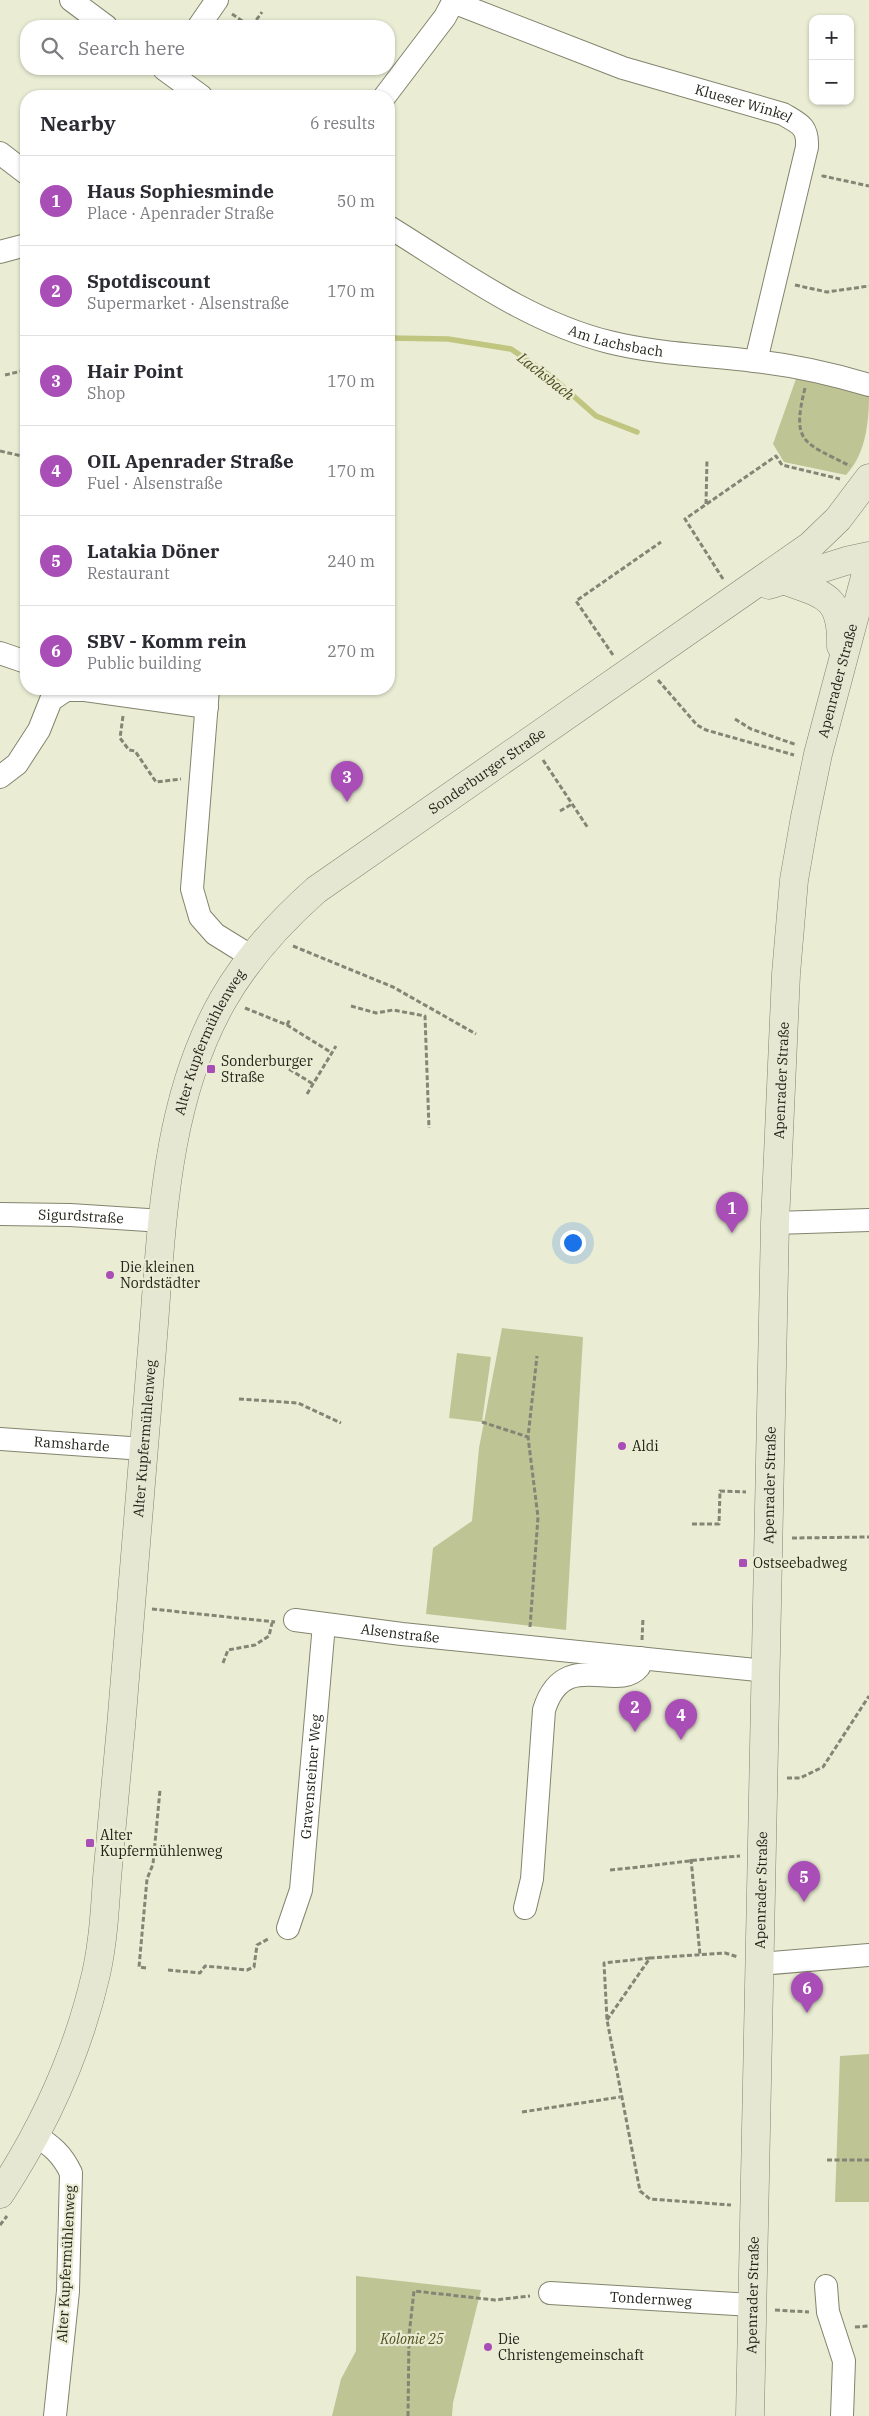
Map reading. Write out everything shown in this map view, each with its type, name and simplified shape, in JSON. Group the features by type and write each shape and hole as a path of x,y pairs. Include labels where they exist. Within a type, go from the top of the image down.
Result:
{"street":[{"path":"71,0 98,20"},
{"path":"203,20 217,0"},
{"path":"390,90 445,17 454,1"},
{"name":"Klueser Winkel","path":"454,1 623,68 783,114 800,124 807,135 807,147 756,361"},
{"path":"174,75 193,90"},
{"path":"0,152 20,168"},
{"name":"Am Lachsbach","path":"395,231 529,313 561,327 608,342 667,354 756,361 869,385"},
{"path":"0,252 20,247"},
{"name":"Sonderburger Straße","path":"260,946 316,890 810,546 838,519 860,478"},
{"name":"Sonderburger Straße","path":"810,546 829,546 869,555"},
{"name":"Sonderburger Straße","path":"736,599 783,580 869,555"},
{"name":"Apenrader Straße","path":"750,2416 775,1223 786,974 794,880 816,761 869,562"},
{"path":"783,580 817,592 835,606 842,623 841,667"},
{"path":"0,653 20,660"},
{"path":"0,777 17,764 39,730 51,700 58,695"},
{"path":"119,695 208,698"},
{"name":"Alter Kupfermühlenweg","path":"55,2416 68,2291 70,2173 63,2157 50,2144 35,2135 55,2094 76,2043 96,1972 106,1894 163,1222 173,1148 183,1101 207,1031 224,999 260,946 216,934 200,917 192,889 208,698"},
{"name":"Sigurdstraße","path":"0,1214 70,1215 163,1222"},
{"path":"775,1223 869,1220"},
{"name":"Ramsharde","path":"0,1439 144,1449"},
{"name":"Alsenstraße","path":"295,1620 529,1648 766,1671"},
{"name":"Gravensteiner Weg","path":"288,1928 301,1890 324,1624"},
{"path":"525,1908 532,1880 544,1710 548,1700 556,1687 578,1674 628,1676 639,1667 640,1658"},
{"path":"760,1964 869,1955"},
{"path":"0,2194 35,2135"},
{"path":"826,2286 828,2312 844,2362 842,2416"},
{"name":"Tondernweg","path":"550,2293 752,2305"}],"path":[{"path":"256,20 262,12"},
{"path":"821,184 823,176 869,186"},
{"path":"775,280 827,292 869,286"},
{"path":"5,375 20,371"},
{"path":"810,371 798,414 799,430 810,445 860,478"},
{"path":"0,451 20,456"},
{"path":"736,599 685,519 776,456 782,465 840,480 860,478"},
{"path":"706,504 707,459"},
{"path":"626,674 576,601 661,542"},
{"path":"660,683 697,725 706,730 784,752"},
{"path":"126,696 120,738 129,750 135,752 156,782 200,778"},
{"path":"735,719 751,729 787,740"},
{"path":"543,760 588,828"},
{"path":"560,811 572,804"},
{"path":"260,946 393,987 476,1034"},
{"path":"224,999 287,1025 332,1052"},
{"path":"351,1006 376,1013 393,1010 426,1016 429,1128"},
{"path":"287,1025 290,1019"},
{"path":"307,1094 336,1046"},
{"path":"289,1069 314,1084"},
{"path":"529,1648 538,1517 528,1437 536,1356"},
{"path":"239,1400 298,1403 341,1423"},
{"path":"482,1422 528,1437"},
{"path":"692,1524 718,1524 720,1491 770,1493"},
{"path":"804,1538 869,1537"},
{"path":"161,1610 272,1623 295,1620"},
{"path":"223,1663 228,1650 255,1645 269,1636 272,1623"},
{"path":"764,1778 800,1778 823,1768 869,1696"},
{"path":"146,1968 139,1968 147,1879 153,1864 160,1790"},
{"path":"610,1870 668,1865 691,1859 739,1856"},
{"path":"691,1859 700,1955"},
{"path":"168,1970 200,1973 205,1966 247,1970 254,1967 257,1945 288,1928"},
{"path":"754,2207 650,2199 640,2191 620,2097 607,2020 604,1963 725,1953 760,1964"},
{"path":"607,2020 650,1958"},
{"path":"522,2112 620,2097"},
{"path":"827,2160 869,2160"},
{"path":"408,2416 409,2335 414,2290 495,2300 550,2293"},
{"path":"752,2305 782,2312 828,2312"}],"green space":[{"path":"797,376 869,397 865,439 858,458 846,475 784,462 773,444"},
{"path":"502,1328 583,1337 566,1630 426,1614 433,1548 472,1521 479,1448"},
{"path":"457,1353 491,1357 482,1422 449,1418"},
{"path":"869,2054 869,2202 835,2202 840,2056"},
{"name":"Kolonie 25","path":"356,2276 481,2290 453,2403 452,2416 332,2416 341,2379 356,2351"}],"waterway":[{"name":"Lachsbach","path":"395,338 448,339 511,349 552,377 596,416 637,432"}],"place":[{"name":"Hair Point","path":"347,802"},
{"name":"Sonderburger Straße","path":"211,1069"},
{"name":"Haus Sophiesminde","path":"732,1233"},
{"name":"Die kleinen Nordstädter","path":"110,1275"},
{"name":"Aldi","path":"622,1446"},
{"name":"Ostseebadweg","path":"743,1563"},
{"name":"Spotdiscount","path":"635,1732"},
{"name":"OIL Apenrader Straße","path":"681,1740"},
{"name":"Alter Kupfermühlenweg","path":"90,1843"},
{"name":"Latakia Döner","path":"804,1902"},
{"name":"SBV - Komm rein","path":"807,2013"},
{"name":"Die Christengemeinschaft","path":"488,2347"}]}
